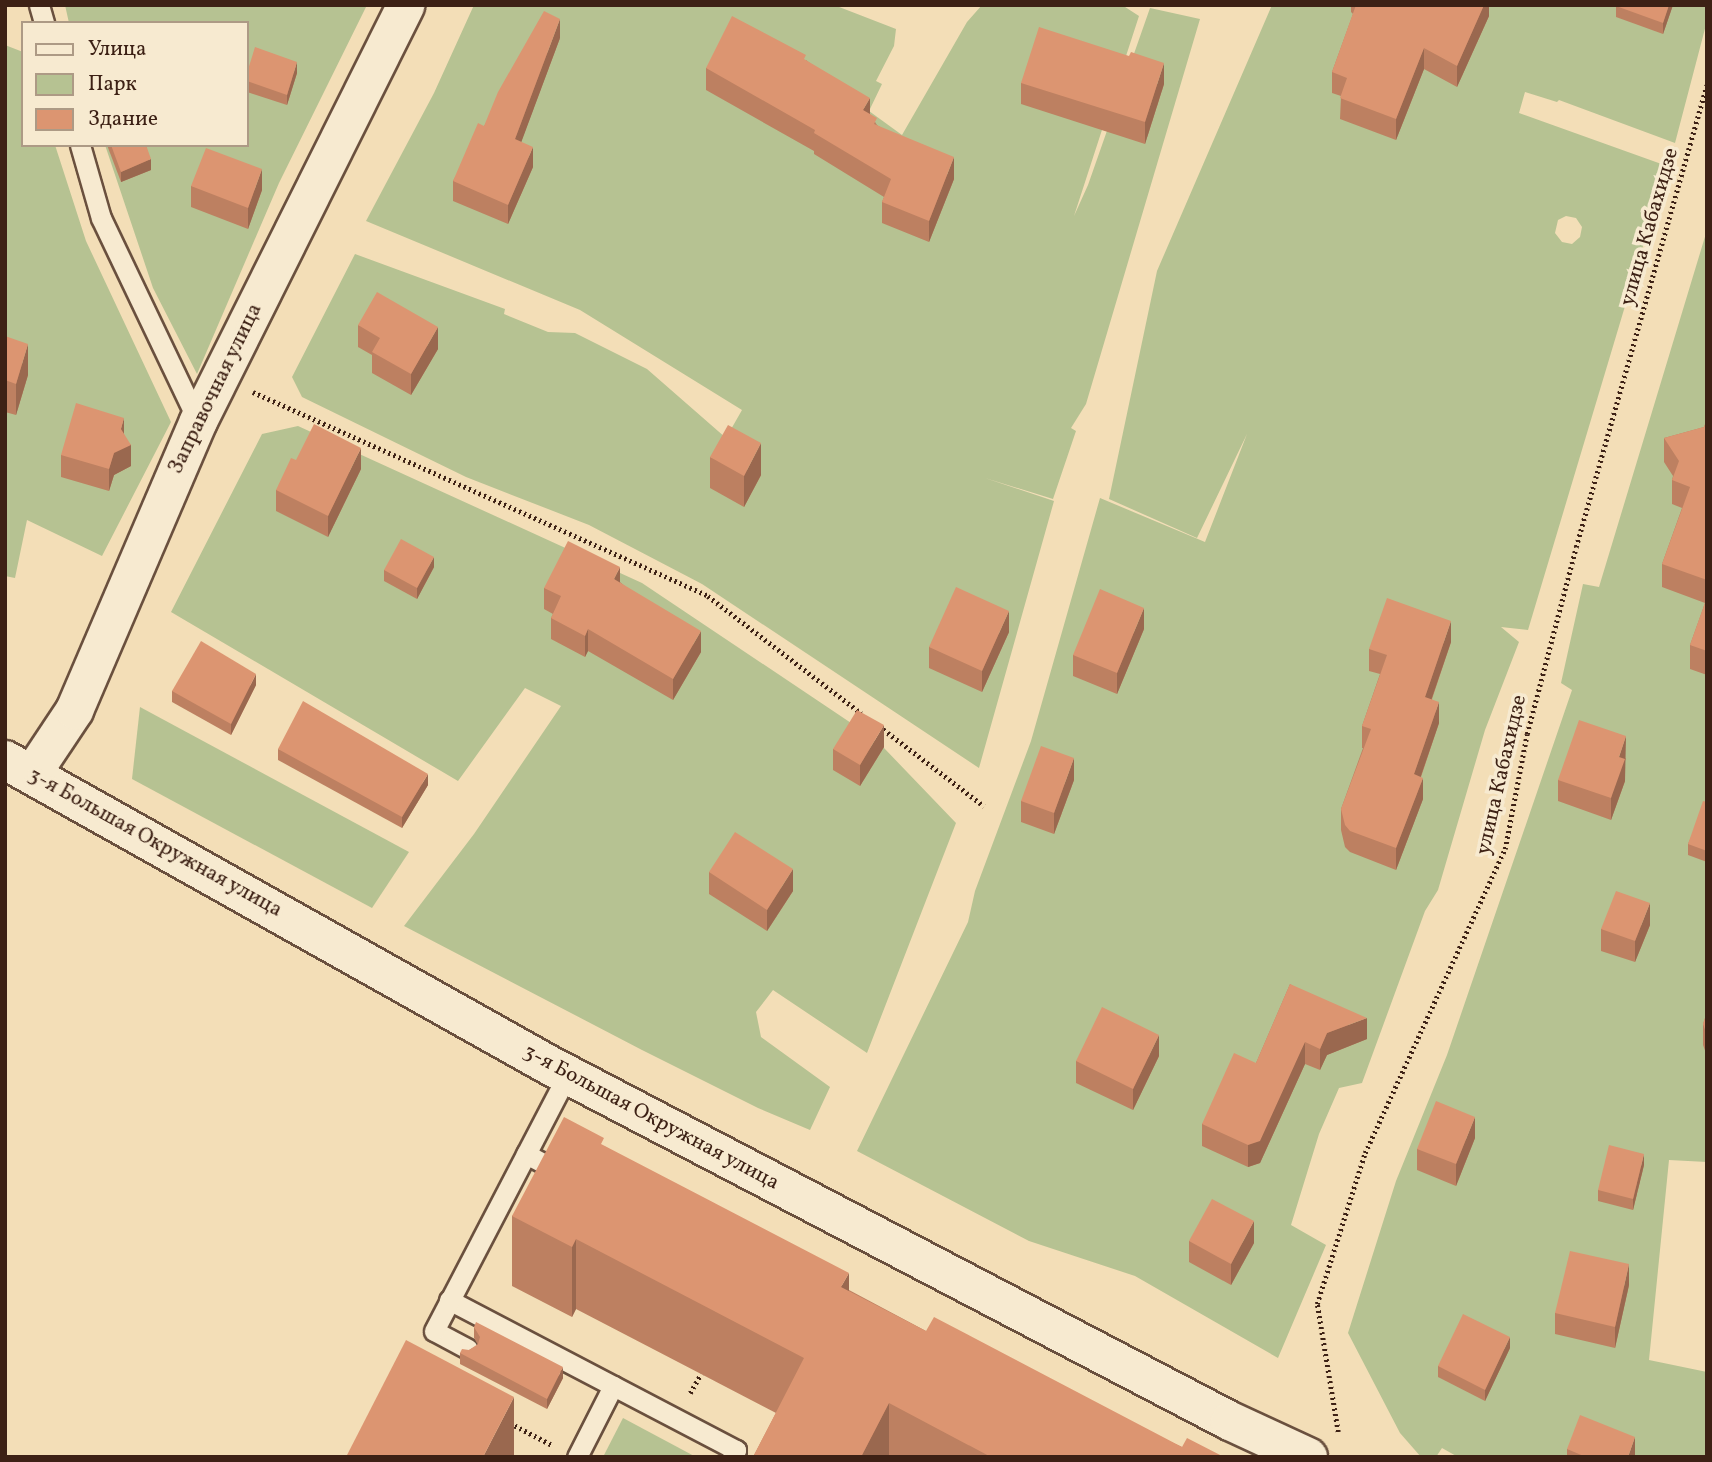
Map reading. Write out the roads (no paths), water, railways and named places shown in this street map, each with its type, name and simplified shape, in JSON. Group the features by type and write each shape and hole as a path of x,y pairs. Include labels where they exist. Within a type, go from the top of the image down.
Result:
{"street":[{"name":"Заправочная улица","path":"18,766 74,710 198,421 405,5"},
{"name":"3-я Большая Окружная улица","path":"18,766 567,1075 1218,1414 1325,1451"}],"lane":[{"path":"81,147 101,218 198,421"},
{"path":"468,1349 433,1331 567,1075"},
{"path":"526,1154 574,1179"},
{"path":"449,1300 736,1450 732,1457"},
{"path":"576,1457 613,1386"}]}
